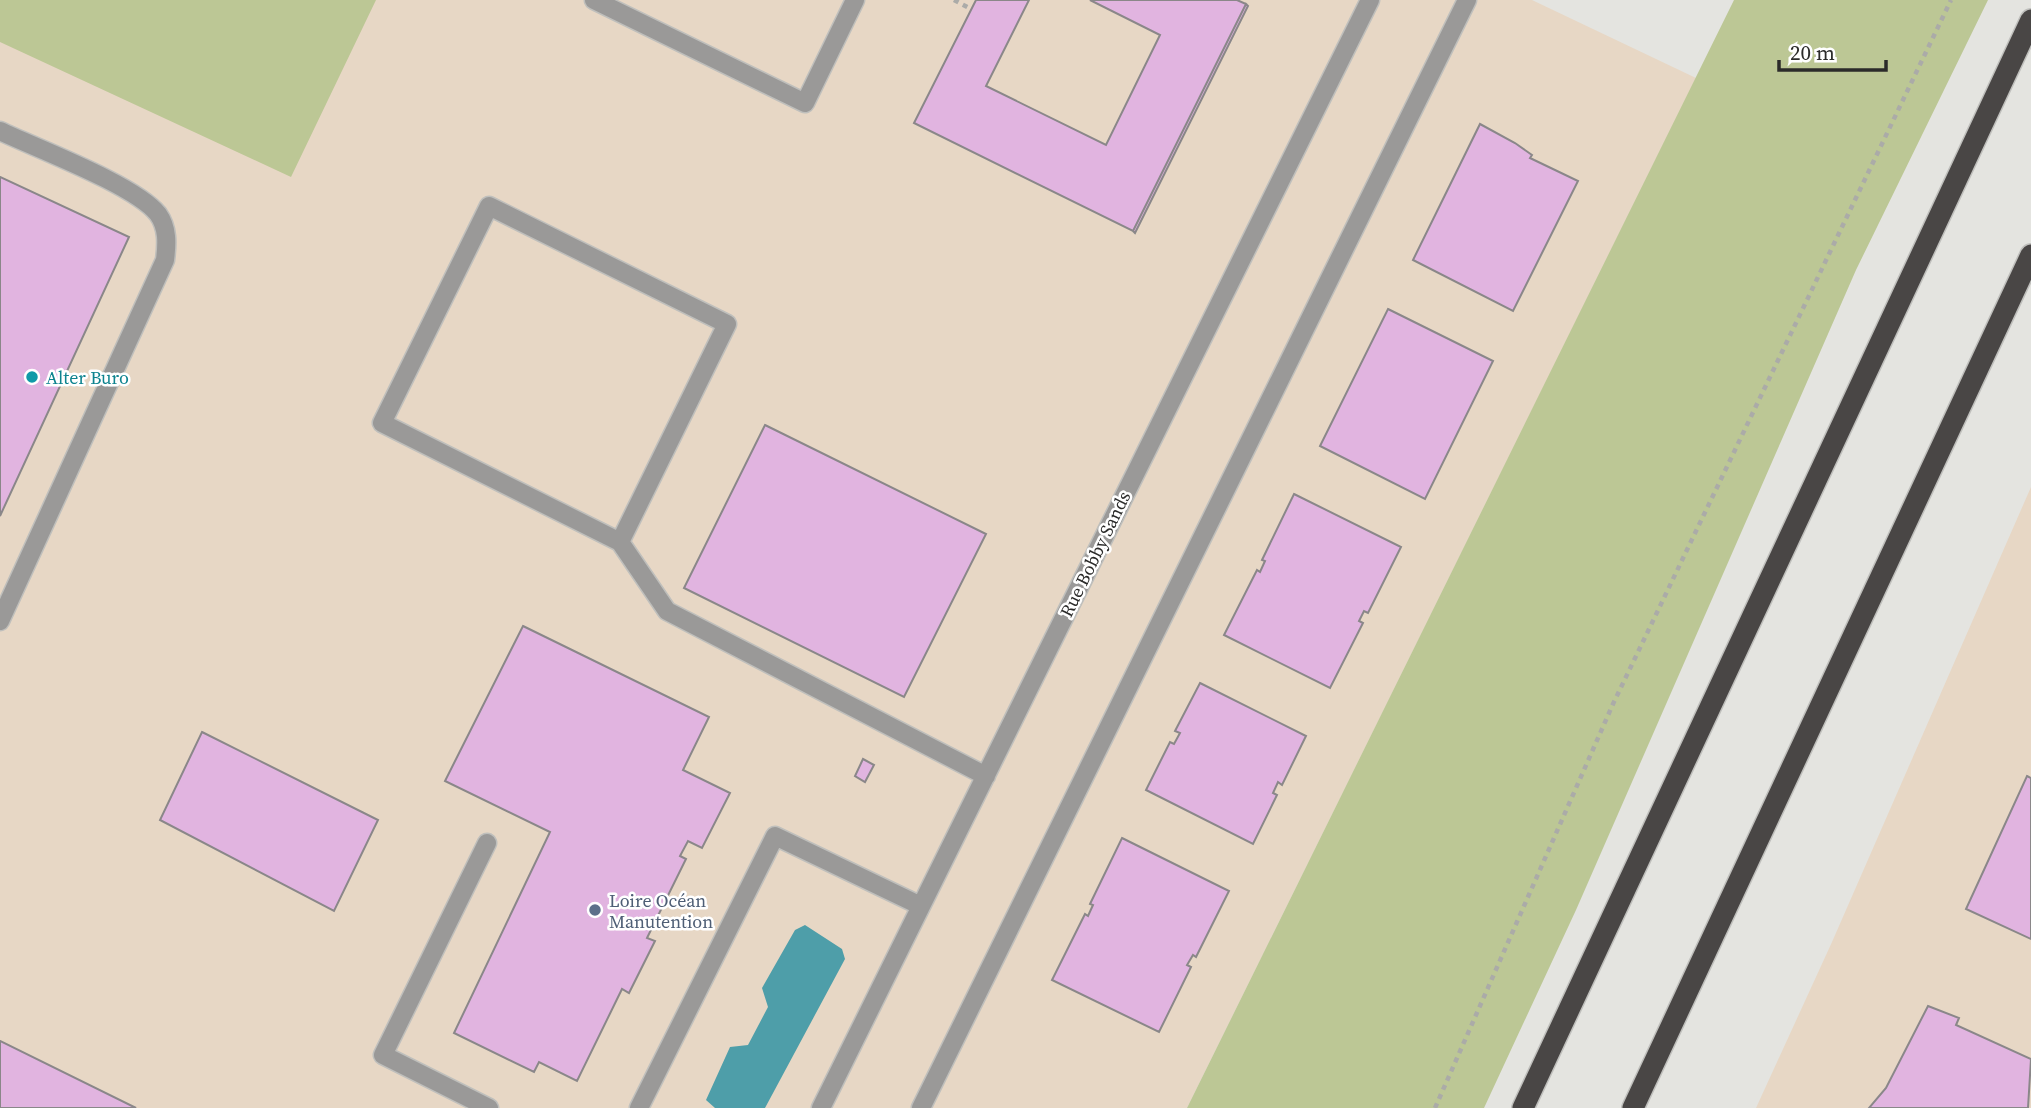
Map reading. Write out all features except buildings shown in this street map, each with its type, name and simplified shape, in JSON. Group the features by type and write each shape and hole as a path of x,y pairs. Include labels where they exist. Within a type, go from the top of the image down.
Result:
{"highway":[{"path":"1523,1108 2031,20"},
{"path":"1633,1108 2031,255"}],"street":[{"path":"594,0 805,103 855,0"},
{"name":"Rue Bobby Sands","path":"821,1108 1370,0"},
{"path":"920,1108 1467,0"},
{"path":"0,131 141,197 160,216 168,240 165,260 0,621"},
{"path":"620,542 727,324 489,206 382,423 620,542 667,611 986,776"},
{"path":"639,1108 775,836 921,906"},
{"path":"487,843 383,1055 489,1108"}],"path":[{"path":"954,0 971,9"},
{"path":"1435,1108 1619,691 1951,0"}],"shaded area":[{"path":"0,0 1532,0 1696,78 1187,1108 0,1108"},
{"path":"2031,487 2031,1108 1756,1108 1832,942"}],"green space":[{"path":"0,0 376,0 291,177 0,42"},
{"path":"1734,0 1988,0 1856,270 1576,910 1484,1108 1187,1108"}],"water":[{"path":"805,925 842,949 845,959 765,1108 715,1108 706,1100 730,1047 748,1045 768,1007 762,988 795,930"}],"place":[{"name":"Alter Buro","path":"32,377"},
{"name":"Loire Océan Manutention","path":"595,910"}]}
